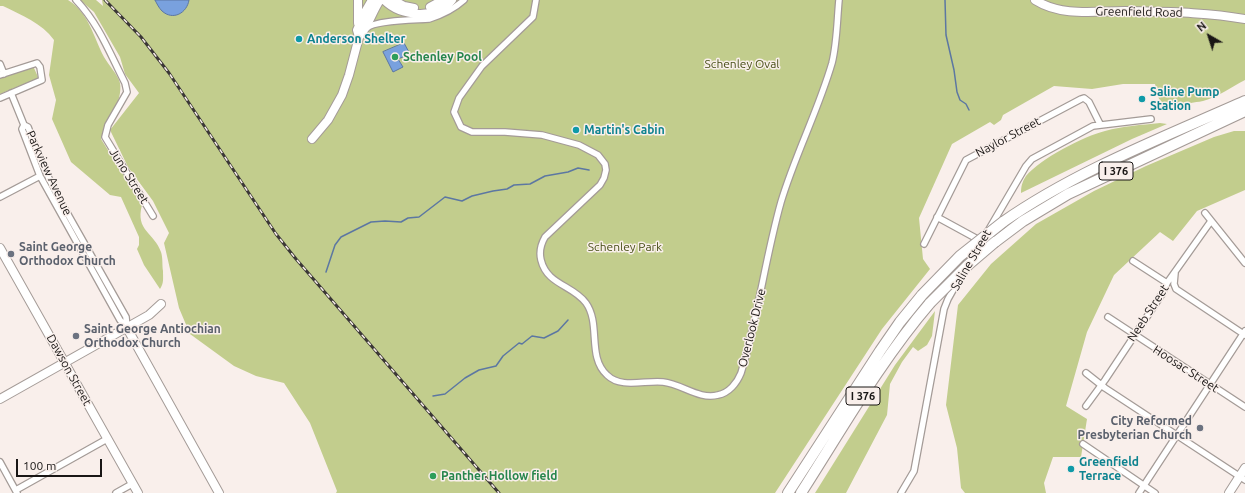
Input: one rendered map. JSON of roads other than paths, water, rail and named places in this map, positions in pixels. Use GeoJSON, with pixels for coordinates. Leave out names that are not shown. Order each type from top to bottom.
{"type":"FeatureCollection","features":[{"type":"Feature","properties":{"kind":"highway"},"geometry":{"type":"LineString","coordinates":[[1156,141],[1245,94]]}},
{"type":"Feature","properties":{"kind":"highway","name":"I 376"},"geometry":{"type":"LineString","coordinates":[[788,493],[880,350],[900,322],[922,295],[960,256],[1003,222],[1063,185],[1245,101]]}},
{"type":"Feature","properties":{"kind":"highway","name":"I 376"},"geometry":{"type":"LineString","coordinates":[[801,493],[889,356],[930,303],[968,265],[1023,221],[1068,194],[1245,111]]}},
{"type":"Feature","properties":{"kind":"main road"},"geometry":{"type":"LineString","coordinates":[[358,0],[360,33]]}},
{"type":"Feature","properties":{"kind":"main road"},"geometry":{"type":"LineString","coordinates":[[312,139],[328,120],[342,95],[360,33],[372,4],[380,0]]}},
{"type":"Feature","properties":{"kind":"main road"},"geometry":{"type":"LineString","coordinates":[[384,0],[395,8],[416,14],[431,12],[444,7],[451,1]]}},
{"type":"Feature","properties":{"kind":"main road"},"geometry":{"type":"LineString","coordinates":[[393,0],[404,6],[417,8],[434,6],[451,1]]}},
{"type":"Feature","properties":{"kind":"main road","name":"Greenfield Road"},"geometry":{"type":"LineString","coordinates":[[1035,0],[1048,7],[1065,11],[1156,12],[1213,15],[1245,19]]}},
{"type":"Feature","properties":{"kind":"main road","name":"Dawson Street"},"geometry":{"type":"LineString","coordinates":[[0,248],[138,493]]}},
{"type":"Feature","properties":{"kind":"main road"},"geometry":{"type":"LineString","coordinates":[[0,399],[127,328],[149,315],[161,304]]}},
{"type":"Feature","properties":{"kind":"main road","name":"Parkview Avenue"},"geometry":{"type":"LineString","coordinates":[[127,328],[218,493]]}},
{"type":"Feature","properties":{"kind":"main road"},"geometry":{"type":"LineString","coordinates":[[1229,493],[1242,478],[1245,468]]}},
{"type":"Feature","properties":{"kind":"street","name":"Juno Street"},"geometry":{"type":"LineString","coordinates":[[76,0],[93,20],[102,36],[125,83],[127,92],[108,125],[105,137],[153,216]]}},
{"type":"Feature","properties":{"kind":"street"},"geometry":{"type":"LineString","coordinates":[[360,33],[369,26],[380,23],[430,19],[437,17],[464,0]]}},
{"type":"Feature","properties":{"kind":"street","name":"Overlook Drive"},"geometry":{"type":"LineString","coordinates":[[536,0],[533,17],[482,66],[459,98],[454,112],[461,127],[472,132],[505,132],[542,135],[579,145],[598,155],[606,164],[604,178],[600,185],[548,234],[542,242],[540,254],[542,264],[549,276],[558,284],[582,298],[588,306],[591,315],[596,355],[604,372],[613,380],[618,382],[663,382],[674,384],[710,397],[723,394],[739,380],[749,348],[786,185],[832,62],[839,0]]}},
{"type":"Feature","properties":{"kind":"street"},"geometry":{"type":"LineString","coordinates":[[0,64],[2,74],[36,63],[40,67],[42,80],[0,98]]}},
{"type":"Feature","properties":{"kind":"street","name":"Parkview Avenue"},"geometry":{"type":"LineString","coordinates":[[11,93],[24,125],[28,127],[43,166],[57,195],[126,317],[127,328]]}},
{"type":"Feature","properties":{"kind":"street","name":"Naylor Street"},"geometry":{"type":"LineString","coordinates":[[924,244],[966,160],[1081,98],[1084,98],[1089,102],[1100,124]]}},
{"type":"Feature","properties":{"kind":"street","name":"Saline Street"},"geometry":{"type":"LineString","coordinates":[[901,493],[914,471],[946,304],[1029,162],[1087,128],[1100,124],[1152,119]]}},
{"type":"Feature","properties":{"kind":"street","name":"Parkview Avenue"},"geometry":{"type":"LineString","coordinates":[[24,125],[22,129],[40,176],[120,320],[127,328]]}},
{"type":"Feature","properties":{"kind":"street"},"geometry":{"type":"LineString","coordinates":[[0,197],[40,176]]}},
{"type":"Feature","properties":{"kind":"street"},"geometry":{"type":"LineString","coordinates":[[1205,213],[1245,264]]}},
{"type":"Feature","properties":{"kind":"street"},"geometry":{"type":"LineString","coordinates":[[937,217],[982,241]]}},
{"type":"Feature","properties":{"kind":"street","name":"Neeb Street"},"geometry":{"type":"LineString","coordinates":[[1086,406],[1162,294],[1167,283],[1211,221]]}},
{"type":"Feature","properties":{"kind":"street"},"geometry":{"type":"LineString","coordinates":[[1133,261],[1167,283]]}},
{"type":"Feature","properties":{"kind":"street"},"geometry":{"type":"LineString","coordinates":[[1139,493],[1244,334],[1176,289],[1174,284],[1176,272]]}},
{"type":"Feature","properties":{"kind":"street","name":"Hoosac Street"},"geometry":{"type":"LineString","coordinates":[[1108,317],[1245,407]]}},
{"type":"Feature","properties":{"kind":"street"},"geometry":{"type":"LineString","coordinates":[[1086,373],[1242,478]]}},
{"type":"Feature","properties":{"kind":"street"},"geometry":{"type":"LineString","coordinates":[[0,462],[16,492],[107,439]]}},
{"type":"Feature","properties":{"kind":"street"},"geometry":{"type":"LineString","coordinates":[[1083,444],[1155,493]]}},
{"type":"Feature","properties":{"kind":"street"},"geometry":{"type":"LineString","coordinates":[[116,493],[132,484]]}},
{"type":"Feature","properties":{"kind":"water"},"geometry":{"type":"Polygon","coordinates":[[[155,0],[189,0],[188,5],[182,12],[171,15],[162,11],[155,0]]]}},
{"type":"Feature","properties":{"kind":"water","name":"Schenley Pool"},"geometry":{"type":"Polygon","coordinates":[[[404,43],[410,54],[398,59],[403,67],[393,72],[383,52],[404,43]]]}},
{"type":"Feature","properties":{"kind":"waterway"},"geometry":{"type":"LineString","coordinates":[[945,0],[946,35],[954,70],[957,92],[960,100],[966,104],[969,110]]}},
{"type":"Feature","properties":{"kind":"waterway"},"geometry":{"type":"LineString","coordinates":[[326,272],[335,245],[341,237],[371,222],[401,222],[408,218],[419,217],[445,197],[462,201],[472,196],[507,189],[514,185],[530,184],[545,176],[568,172],[578,168],[589,170]]}},
{"type":"Feature","properties":{"kind":"waterway"},"geometry":{"type":"LineString","coordinates":[[433,396],[445,394],[465,378],[479,370],[496,366],[503,356],[519,343],[522,344],[532,336],[544,338],[558,331],[568,320]]}},
{"type":"Feature","properties":{"kind":"railway"},"geometry":{"type":"LineString","coordinates":[[105,0],[141,37],[169,73],[276,234],[499,493]]}},
{"type":"Feature","properties":{"kind":"place","name":"Anderson Shelter"},"geometry":{"type":"Point","coordinates":[299,39]}},
{"type":"Feature","properties":{"kind":"place","name":"Schenley Pool"},"geometry":{"type":"Point","coordinates":[395,57]}},
{"type":"Feature","properties":{"kind":"place","name":"Saline Pump Station"},"geometry":{"type":"Point","coordinates":[1142,99]}},
{"type":"Feature","properties":{"kind":"place","name":"Martin's Cabin"},"geometry":{"type":"Point","coordinates":[576,130]}},
{"type":"Feature","properties":{"kind":"place","name":"Saint George Orthodox Church"},"geometry":{"type":"Point","coordinates":[11,254]}},
{"type":"Feature","properties":{"kind":"place","name":"Saint George Antiochian Orthodox Church"},"geometry":{"type":"Point","coordinates":[76,336]}},
{"type":"Feature","properties":{"kind":"place","name":"City Reformed Presbyterian Church"},"geometry":{"type":"Point","coordinates":[1200,428]}},
{"type":"Feature","properties":{"kind":"place","name":"Greenfield Terrace"},"geometry":{"type":"Point","coordinates":[1071,469]}},
{"type":"Feature","properties":{"kind":"place","name":"Panther Hollow field"},"geometry":{"type":"Point","coordinates":[433,476]}},
{"type":"Feature","properties":{"kind":"park label","name":"Schenley Oval"},"geometry":{"type":"Point","coordinates":[742,64]}},
{"type":"Feature","properties":{"kind":"park label","name":"Schenley Park"},"geometry":{"type":"Point","coordinates":[625,247]}}]}
